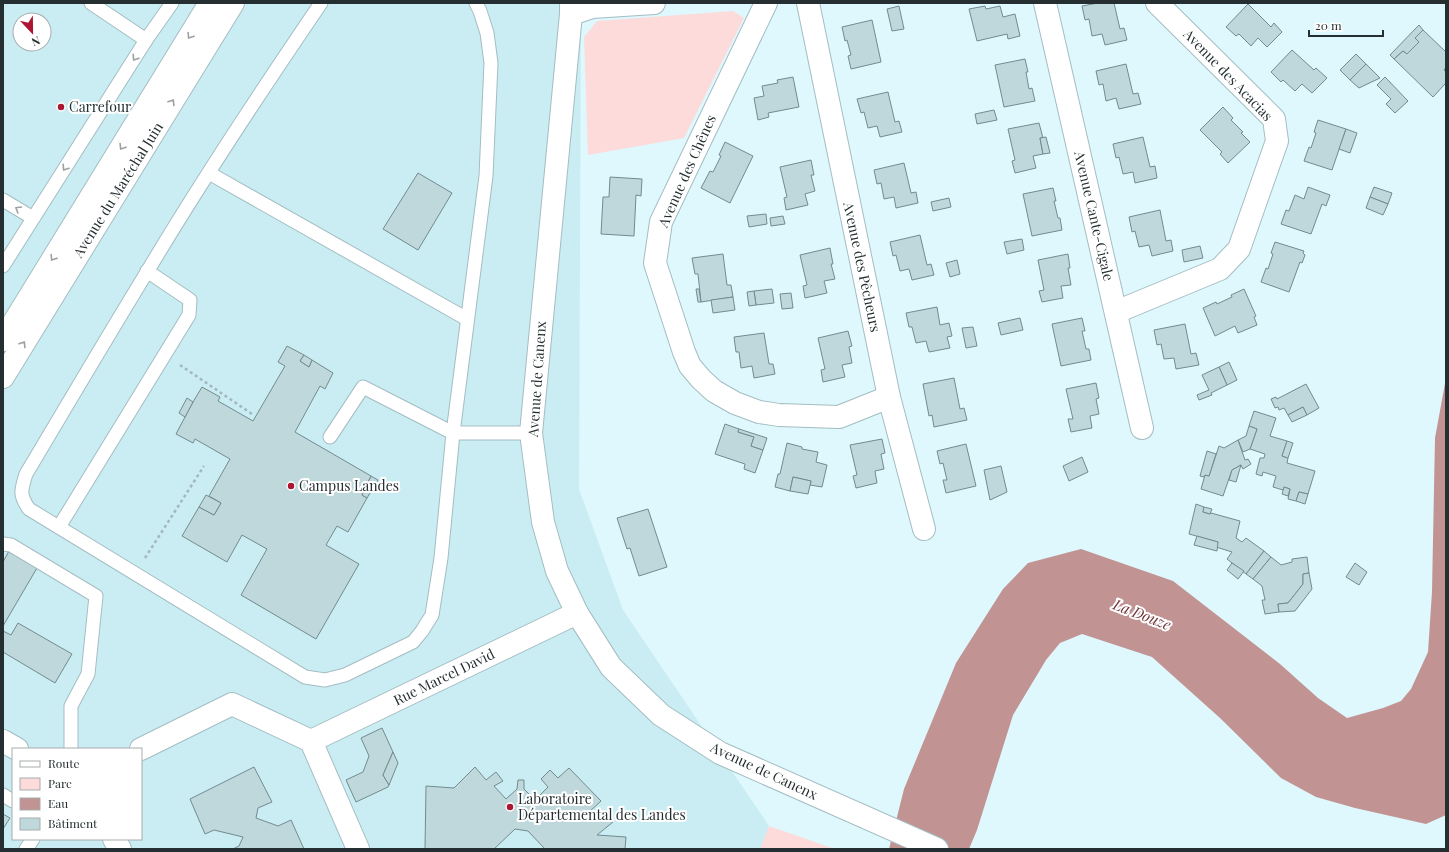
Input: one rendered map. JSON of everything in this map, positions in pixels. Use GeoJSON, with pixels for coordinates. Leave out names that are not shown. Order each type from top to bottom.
{"type":"FeatureCollection","features":[{"type":"Feature","properties":{"kind":"street","name":"Avenue du Maréchal Juin"},"geometry":{"type":"LineString","coordinates":[[3,340],[210,3]]}},
{"type":"Feature","properties":{"kind":"street","name":"Avenue du Maréchal Juin"},"geometry":{"type":"LineString","coordinates":[[3,377],[233,3]]}},
{"type":"Feature","properties":{"kind":"street"},"geometry":{"type":"LineString","coordinates":[[571,9],[654,3]]}},
{"type":"Feature","properties":{"kind":"street","name":"Avenue des Chênes"},"geometry":{"type":"LineString","coordinates":[[766,3],[661,222],[654,263],[690,366],[714,391],[735,403],[758,412],[779,415],[839,417],[889,397]]}},
{"type":"Feature","properties":{"kind":"street","name":"Avenue des Pêcheurs"},"geometry":{"type":"LineString","coordinates":[[808,3],[889,397],[924,530]]}},
{"type":"Feature","properties":{"kind":"street","name":"Avenue Cante-Cigale"},"geometry":{"type":"LineString","coordinates":[[1045,3],[1142,428]]}},
{"type":"Feature","properties":{"kind":"street","name":"Avenue des Acacias"},"geometry":{"type":"LineString","coordinates":[[1116,312],[1220,269],[1239,249],[1277,141],[1274,119],[1157,3]]}},
{"type":"Feature","properties":{"kind":"street","name":"Avenue de Canenx"},"geometry":{"type":"LineString","coordinates":[[571,9],[531,434],[543,522],[558,571],[577,613],[611,667],[661,715],[720,753],[937,849]]}},
{"type":"Feature","properties":{"kind":"street","name":"Rue Marcel David"},"geometry":{"type":"LineString","coordinates":[[311,741],[577,613]]}},
{"type":"Feature","properties":{"kind":"street"},"geometry":{"type":"LineString","coordinates":[[142,749],[232,704],[311,741],[358,849]]}},
{"type":"Feature","properties":{"kind":"street"},"geometry":{"type":"LineString","coordinates":[[3,742],[15,748]]}},
{"type":"Feature","properties":{"kind":"street"},"geometry":{"type":"LineString","coordinates":[[115,840],[120,849]]}},
{"type":"Feature","properties":{"kind":"lane"},"geometry":{"type":"LineString","coordinates":[[91,3],[146,40]]}},
{"type":"Feature","properties":{"kind":"lane"},"geometry":{"type":"LineString","coordinates":[[3,266],[146,40],[172,3]]}},
{"type":"Feature","properties":{"kind":"lane"},"geometry":{"type":"LineString","coordinates":[[321,3],[279,64],[147,271],[26,474],[22,488],[23,500],[29,509],[305,677],[325,680],[345,675],[413,642],[432,615],[441,558],[453,433],[486,176],[491,63],[487,33],[476,3]]}},
{"type":"Feature","properties":{"kind":"lane"},"geometry":{"type":"LineString","coordinates":[[209,173],[467,319]]}},
{"type":"Feature","properties":{"kind":"lane"},"geometry":{"type":"LineString","coordinates":[[3,200],[33,218]]}},
{"type":"Feature","properties":{"kind":"lane"},"geometry":{"type":"LineString","coordinates":[[59,527],[189,315],[190,300],[147,271]]}},
{"type":"Feature","properties":{"kind":"lane"},"geometry":{"type":"LineString","coordinates":[[330,437],[363,386],[453,433],[531,434]]}},
{"type":"Feature","properties":{"kind":"lane"},"geometry":{"type":"LineString","coordinates":[[3,544],[11,545],[96,596],[88,674],[72,706],[71,748]]}},
{"type":"Feature","properties":{"kind":"lane"},"geometry":{"type":"LineString","coordinates":[[3,795],[12,800]]}},
{"type":"Feature","properties":{"kind":"lane"},"geometry":{"type":"LineString","coordinates":[[26,849],[32,840]]}},
{"type":"Feature","properties":{"kind":"path"},"geometry":{"type":"LineString","coordinates":[[165,354],[252,414]]}},
{"type":"Feature","properties":{"kind":"path"},"geometry":{"type":"LineString","coordinates":[[135,574],[204,466]]}},
{"type":"Feature","properties":{"kind":"shaded area"},"geometry":{"type":"Polygon","coordinates":[[[3,3],[581,3],[579,489],[623,610],[769,826],[760,849],[3,849],[3,3]]]}},
{"type":"Feature","properties":{"kind":"green space"},"geometry":{"type":"Polygon","coordinates":[[[733,11],[744,18],[684,138],[588,155],[584,37],[597,21],[733,11]]]}},
{"type":"Feature","properties":{"kind":"green space"},"geometry":{"type":"Polygon","coordinates":[[[769,826],[835,849],[760,849],[769,826]]]}},
{"type":"Feature","properties":{"kind":"water","name":"La Douze"},"geometry":{"type":"Polygon","coordinates":[[[1446,378],[1446,815],[1426,824],[1355,808],[1316,797],[1281,778],[1220,718],[1152,657],[1082,634],[1060,643],[1046,660],[1013,715],[977,830],[969,849],[889,849],[904,789],[956,663],[1003,589],[1028,563],[1081,549],[1173,581],[1280,664],[1318,698],[1347,718],[1383,708],[1401,701],[1411,689],[1428,652],[1432,592],[1435,438],[1446,378]]]}},
{"type":"Feature","properties":{"kind":"building"},"geometry":{"type":"Polygon","coordinates":[[[1098,3],[1114,3],[1120,29],[1124,28],[1127,40],[1105,45],[1102,34],[1092,36],[1089,19],[1085,20],[1082,6],[1098,3]]]}},
{"type":"Feature","properties":{"kind":"building"},"geometry":{"type":"Polygon","coordinates":[[[1248,4],[1271,27],[1274,23],[1282,32],[1267,47],[1258,38],[1251,46],[1239,34],[1236,36],[1226,27],[1248,4]]]}},
{"type":"Feature","properties":{"kind":"building"},"geometry":{"type":"Polygon","coordinates":[[[899,6],[904,29],[892,31],[887,9],[899,6]]]}},
{"type":"Feature","properties":{"kind":"building"},"geometry":{"type":"Polygon","coordinates":[[[985,6],[986,9],[1000,6],[1003,17],[1015,14],[1020,36],[1008,39],[1007,34],[977,41],[969,9],[985,6]]]}},
{"type":"Feature","properties":{"kind":"building"},"geometry":{"type":"Polygon","coordinates":[[[872,20],[881,62],[851,69],[848,56],[851,55],[847,40],[845,41],[842,27],[872,20]]]}},
{"type":"Feature","properties":{"kind":"building"},"geometry":{"type":"Polygon","coordinates":[[[1419,25],[1423,30],[1415,38],[1419,42],[1407,54],[1403,51],[1394,59],[1390,55],[1419,25]]]}},
{"type":"Feature","properties":{"kind":"building"},"geometry":{"type":"Polygon","coordinates":[[[1423,30],[1446,52],[1446,67],[1444,70],[1446,72],[1446,85],[1445,84],[1433,97],[1394,59],[1403,51],[1407,54],[1419,42],[1415,38],[1423,30]]]}},
{"type":"Feature","properties":{"kind":"building"},"geometry":{"type":"Polygon","coordinates":[[[1292,50],[1314,70],[1316,68],[1327,78],[1312,93],[1302,84],[1295,91],[1283,80],[1281,82],[1271,72],[1292,50]]]}},
{"type":"Feature","properties":{"kind":"building"},"geometry":{"type":"Polygon","coordinates":[[[1356,54],[1366,64],[1350,80],[1340,70],[1356,54]]]}},
{"type":"Feature","properties":{"kind":"building"},"geometry":{"type":"Polygon","coordinates":[[[1025,59],[1028,72],[1026,72],[1029,89],[1032,88],[1035,101],[1004,107],[995,65],[1025,59]]]}},
{"type":"Feature","properties":{"kind":"building"},"geometry":{"type":"Polygon","coordinates":[[[1126,64],[1133,94],[1138,93],[1141,104],[1119,109],[1116,98],[1106,101],[1103,84],[1099,85],[1096,71],[1126,64]]]}},
{"type":"Feature","properties":{"kind":"building"},"geometry":{"type":"Polygon","coordinates":[[[1366,64],[1380,78],[1359,88],[1350,80],[1366,64]]]}},
{"type":"Feature","properties":{"kind":"building"},"geometry":{"type":"Polygon","coordinates":[[[793,77],[799,107],[768,113],[769,117],[758,120],[754,98],[764,96],[762,86],[778,83],[777,80],[793,77]]]}},
{"type":"Feature","properties":{"kind":"building"},"geometry":{"type":"Polygon","coordinates":[[[1385,77],[1408,101],[1395,113],[1386,104],[1391,99],[1377,85],[1385,77]]]}},
{"type":"Feature","properties":{"kind":"building"},"geometry":{"type":"Polygon","coordinates":[[[888,92],[895,122],[899,121],[902,132],[880,137],[877,126],[868,128],[864,112],[861,113],[857,99],[888,92]]]}},
{"type":"Feature","properties":{"kind":"building"},"geometry":{"type":"Polygon","coordinates":[[[1223,107],[1233,118],[1231,120],[1243,132],[1241,133],[1250,142],[1228,163],[1220,154],[1222,152],[1200,130],[1223,107]]]}},
{"type":"Feature","properties":{"kind":"building"},"geometry":{"type":"Polygon","coordinates":[[[994,110],[997,120],[977,124],[975,114],[994,110]]]}},
{"type":"Feature","properties":{"kind":"building"},"geometry":{"type":"Polygon","coordinates":[[[1318,120],[1346,129],[1332,170],[1304,161],[1309,147],[1311,148],[1316,133],[1314,132],[1318,120]]]}},
{"type":"Feature","properties":{"kind":"building"},"geometry":{"type":"Polygon","coordinates":[[[1039,123],[1043,138],[1040,138],[1043,154],[1033,156],[1036,168],[1015,173],[1012,161],[1015,160],[1008,129],[1039,123]]]}},
{"type":"Feature","properties":{"kind":"building"},"geometry":{"type":"Polygon","coordinates":[[[1346,129],[1357,133],[1350,153],[1339,149],[1346,129]]]}},
{"type":"Feature","properties":{"kind":"building"},"geometry":{"type":"Polygon","coordinates":[[[1046,137],[1050,153],[1043,154],[1040,138],[1046,137]]]}},
{"type":"Feature","properties":{"kind":"building"},"geometry":{"type":"Polygon","coordinates":[[[1143,137],[1150,167],[1155,166],[1157,178],[1135,183],[1133,172],[1123,174],[1119,157],[1116,158],[1113,144],[1143,137]]]}},
{"type":"Feature","properties":{"kind":"building"},"geometry":{"type":"Polygon","coordinates":[[[725,142],[753,156],[730,203],[701,188],[710,171],[713,172],[721,156],[719,155],[725,142]]]}},
{"type":"Feature","properties":{"kind":"building"},"geometry":{"type":"Polygon","coordinates":[[[811,160],[814,175],[811,175],[815,191],[805,194],[808,205],[786,210],[784,198],[787,197],[780,167],[811,160]]]}},
{"type":"Feature","properties":{"kind":"building"},"geometry":{"type":"Polygon","coordinates":[[[904,163],[911,193],[916,192],[918,203],[896,208],[894,197],[884,199],[881,183],[877,184],[874,170],[904,163]]]}},
{"type":"Feature","properties":{"kind":"building"},"geometry":{"type":"Polygon","coordinates":[[[418,173],[452,193],[418,250],[383,229],[418,173]]]}},
{"type":"Feature","properties":{"kind":"building"},"geometry":{"type":"Polygon","coordinates":[[[610,177],[642,179],[641,196],[636,195],[634,236],[601,234],[603,197],[609,197],[610,177]]]}},
{"type":"Feature","properties":{"kind":"building"},"geometry":{"type":"Polygon","coordinates":[[[1308,187],[1330,195],[1326,206],[1322,204],[1311,234],[1281,224],[1286,210],[1289,211],[1295,195],[1304,199],[1308,187]]]}},
{"type":"Feature","properties":{"kind":"building"},"geometry":{"type":"Polygon","coordinates":[[[1374,187],[1392,193],[1388,204],[1370,197],[1374,187]]]}},
{"type":"Feature","properties":{"kind":"building"},"geometry":{"type":"Polygon","coordinates":[[[1053,188],[1056,201],[1054,201],[1058,218],[1060,218],[1062,230],[1032,236],[1023,194],[1053,188]]]}},
{"type":"Feature","properties":{"kind":"building"},"geometry":{"type":"Polygon","coordinates":[[[1370,197],[1388,204],[1383,215],[1366,208],[1370,197]]]}},
{"type":"Feature","properties":{"kind":"building"},"geometry":{"type":"Polygon","coordinates":[[[949,198],[951,207],[933,211],[931,202],[949,198]]]}},
{"type":"Feature","properties":{"kind":"building"},"geometry":{"type":"Polygon","coordinates":[[[1160,210],[1166,241],[1171,240],[1173,251],[1152,256],[1149,245],[1139,247],[1135,231],[1132,232],[1129,217],[1160,210]]]}},
{"type":"Feature","properties":{"kind":"building"},"geometry":{"type":"Polygon","coordinates":[[[766,214],[767,224],[749,227],[747,216],[766,214]]]}},
{"type":"Feature","properties":{"kind":"building"},"geometry":{"type":"Polygon","coordinates":[[[783,216],[785,224],[771,226],[770,218],[783,216]]]}},
{"type":"Feature","properties":{"kind":"building"},"geometry":{"type":"Polygon","coordinates":[[[920,235],[927,265],[931,264],[934,275],[912,280],[909,269],[900,271],[896,255],[893,256],[890,242],[920,235]]]}},
{"type":"Feature","properties":{"kind":"building"},"geometry":{"type":"Polygon","coordinates":[[[1022,239],[1024,250],[1007,254],[1004,242],[1022,239]]]}},
{"type":"Feature","properties":{"kind":"building"},"geometry":{"type":"Polygon","coordinates":[[[1275,242],[1304,251],[1303,253],[1305,255],[1302,263],[1300,262],[1289,292],[1261,282],[1266,268],[1268,269],[1275,242]]]}},
{"type":"Feature","properties":{"kind":"building"},"geometry":{"type":"Polygon","coordinates":[[[1200,246],[1203,258],[1184,262],[1182,250],[1200,246]]]}},
{"type":"Feature","properties":{"kind":"building"},"geometry":{"type":"Polygon","coordinates":[[[830,248],[833,264],[831,264],[835,279],[824,281],[827,293],[805,298],[803,286],[807,285],[800,255],[830,248]]]}},
{"type":"Feature","properties":{"kind":"building"},"geometry":{"type":"Polygon","coordinates":[[[723,254],[727,285],[731,285],[733,297],[701,302],[698,274],[695,274],[692,258],[723,254]]]}},
{"type":"Feature","properties":{"kind":"building"},"geometry":{"type":"Polygon","coordinates":[[[1068,254],[1070,268],[1068,268],[1071,285],[1061,286],[1063,298],[1042,302],[1039,291],[1044,290],[1038,260],[1068,254]]]}},
{"type":"Feature","properties":{"kind":"building"},"geometry":{"type":"Polygon","coordinates":[[[957,260],[960,274],[950,277],[946,263],[957,260]]]}},
{"type":"Feature","properties":{"kind":"building"},"geometry":{"type":"Polygon","coordinates":[[[696,289],[699,289],[701,302],[698,302],[696,289]]]}},
{"type":"Feature","properties":{"kind":"building"},"geometry":{"type":"Polygon","coordinates":[[[772,289],[774,303],[756,305],[754,291],[772,289]]]}},
{"type":"Feature","properties":{"kind":"building"},"geometry":{"type":"Polygon","coordinates":[[[1244,289],[1256,316],[1254,317],[1257,325],[1238,333],[1235,326],[1215,336],[1203,308],[1216,302],[1217,304],[1244,289]]]}},
{"type":"Feature","properties":{"kind":"building"},"geometry":{"type":"Polygon","coordinates":[[[754,291],[756,305],[749,306],[747,292],[754,291]]]}},
{"type":"Feature","properties":{"kind":"building"},"geometry":{"type":"Polygon","coordinates":[[[791,293],[793,308],[782,309],[780,294],[791,293]]]}},
{"type":"Feature","properties":{"kind":"building"},"geometry":{"type":"Polygon","coordinates":[[[733,297],[735,310],[713,313],[711,300],[733,297]]]}},
{"type":"Feature","properties":{"kind":"building"},"geometry":{"type":"Polygon","coordinates":[[[937,307],[940,325],[949,323],[952,336],[947,337],[950,348],[929,352],[926,341],[916,343],[912,327],[909,327],[906,313],[937,307]]]}},
{"type":"Feature","properties":{"kind":"building"},"geometry":{"type":"Polygon","coordinates":[[[1020,318],[1023,330],[1001,335],[998,323],[1020,318]]]}},
{"type":"Feature","properties":{"kind":"building"},"geometry":{"type":"Polygon","coordinates":[[[1082,318],[1085,331],[1082,331],[1086,349],[1089,349],[1091,360],[1061,366],[1052,324],[1082,318]]]}},
{"type":"Feature","properties":{"kind":"building"},"geometry":{"type":"Polygon","coordinates":[[[1185,324],[1191,354],[1196,353],[1199,365],[1176,369],[1174,358],[1164,359],[1161,344],[1157,345],[1154,330],[1185,324]]]}},
{"type":"Feature","properties":{"kind":"building"},"geometry":{"type":"Polygon","coordinates":[[[973,327],[977,346],[966,348],[962,328],[973,327]]]}},
{"type":"Feature","properties":{"kind":"building"},"geometry":{"type":"Polygon","coordinates":[[[848,331],[852,346],[849,347],[852,363],[842,365],[845,377],[823,382],[821,370],[825,369],[818,338],[848,331]]]}},
{"type":"Feature","properties":{"kind":"building"},"geometry":{"type":"Polygon","coordinates":[[[764,333],[769,364],[773,364],[775,374],[754,378],[752,366],[741,368],[739,352],[736,352],[734,337],[764,333]]]}},
{"type":"Feature","properties":{"kind":"building","name":"Campus Landes"},"geometry":{"type":"Polygon","coordinates":[[[287,346],[304,355],[300,361],[309,367],[312,360],[333,373],[325,389],[320,386],[295,432],[371,476],[362,495],[367,498],[348,532],[337,526],[326,545],[359,564],[316,639],[241,595],[267,549],[242,535],[227,562],[182,536],[199,507],[214,515],[221,503],[209,496],[230,459],[195,439],[193,443],[176,434],[193,402],[202,387],[220,397],[218,401],[253,421],[285,366],[278,362],[287,346]]]}},
{"type":"Feature","properties":{"kind":"building"},"geometry":{"type":"Polygon","coordinates":[[[304,355],[312,360],[309,367],[300,361],[304,355]]]}},
{"type":"Feature","properties":{"kind":"building"},"geometry":{"type":"Polygon","coordinates":[[[1229,362],[1237,380],[1227,385],[1219,367],[1229,362]]]}},
{"type":"Feature","properties":{"kind":"building"},"geometry":{"type":"Polygon","coordinates":[[[1219,367],[1227,385],[1211,393],[1212,395],[1199,400],[1197,395],[1209,390],[1202,375],[1219,367]]]}},
{"type":"Feature","properties":{"kind":"building"},"geometry":{"type":"Polygon","coordinates":[[[954,378],[960,409],[964,408],[967,420],[934,427],[932,415],[929,416],[923,384],[954,378]]]}},
{"type":"Feature","properties":{"kind":"building"},"geometry":{"type":"Polygon","coordinates":[[[1096,383],[1099,398],[1096,399],[1099,414],[1090,416],[1092,428],[1071,432],[1068,419],[1073,419],[1066,389],[1096,383]]]}},
{"type":"Feature","properties":{"kind":"building"},"geometry":{"type":"Polygon","coordinates":[[[1306,384],[1319,408],[1307,415],[1303,407],[1288,415],[1284,408],[1279,410],[1278,407],[1275,408],[1271,399],[1276,397],[1277,399],[1306,384]]]}},
{"type":"Feature","properties":{"kind":"building"},"geometry":{"type":"Polygon","coordinates":[[[187,398],[193,402],[185,417],[179,413],[187,398]]]}},
{"type":"Feature","properties":{"kind":"building"},"geometry":{"type":"Polygon","coordinates":[[[1303,407],[1307,415],[1292,422],[1288,415],[1303,407]]]}},
{"type":"Feature","properties":{"kind":"building"},"geometry":{"type":"Polygon","coordinates":[[[1254,411],[1276,418],[1270,436],[1287,441],[1282,456],[1288,458],[1287,463],[1315,471],[1308,494],[1299,492],[1296,501],[1288,499],[1290,489],[1284,487],[1283,490],[1273,487],[1276,476],[1263,472],[1262,476],[1256,474],[1260,458],[1264,458],[1265,454],[1250,449],[1257,429],[1249,426],[1254,411]]]}},
{"type":"Feature","properties":{"kind":"building"},"geometry":{"type":"Polygon","coordinates":[[[725,424],[739,429],[738,432],[754,437],[751,446],[763,450],[755,473],[744,469],[745,464],[715,454],[725,424]]]}},
{"type":"Feature","properties":{"kind":"building"},"geometry":{"type":"Polygon","coordinates":[[[1249,426],[1257,429],[1250,449],[1243,452],[1238,440],[1246,436],[1249,426]]]}},
{"type":"Feature","properties":{"kind":"building"},"geometry":{"type":"Polygon","coordinates":[[[739,429],[767,438],[763,450],[751,446],[754,437],[738,432],[739,429]]]}},
{"type":"Feature","properties":{"kind":"building"},"geometry":{"type":"Polygon","coordinates":[[[882,439],[885,453],[881,454],[884,469],[875,471],[877,483],[856,488],[853,476],[857,475],[850,445],[882,439]]]}},
{"type":"Feature","properties":{"kind":"building"},"geometry":{"type":"Polygon","coordinates":[[[1238,440],[1245,460],[1248,459],[1251,464],[1243,469],[1241,465],[1232,470],[1223,496],[1201,489],[1205,475],[1209,476],[1219,446],[1224,448],[1238,440]]]}},
{"type":"Feature","properties":{"kind":"building"},"geometry":{"type":"Polygon","coordinates":[[[1287,441],[1293,443],[1288,458],[1282,456],[1287,441]]]}},
{"type":"Feature","properties":{"kind":"building"},"geometry":{"type":"Polygon","coordinates":[[[787,443],[802,447],[802,449],[818,452],[816,462],[827,465],[822,487],[810,485],[811,481],[793,477],[790,491],[775,487],[778,474],[780,474],[787,443]]]}},
{"type":"Feature","properties":{"kind":"building"},"geometry":{"type":"Polygon","coordinates":[[[966,444],[976,486],[946,493],[943,480],[947,480],[943,463],[940,464],[937,451],[966,444]]]}},
{"type":"Feature","properties":{"kind":"building"},"geometry":{"type":"Polygon","coordinates":[[[1207,451],[1216,454],[1209,476],[1205,475],[1204,477],[1200,476],[1207,451]]]}},
{"type":"Feature","properties":{"kind":"building"},"geometry":{"type":"Polygon","coordinates":[[[1082,457],[1088,472],[1069,481],[1063,466],[1082,457]]]}},
{"type":"Feature","properties":{"kind":"building"},"geometry":{"type":"Polygon","coordinates":[[[1241,465],[1236,482],[1229,480],[1232,470],[1241,465]]]}},
{"type":"Feature","properties":{"kind":"building"},"geometry":{"type":"Polygon","coordinates":[[[1001,466],[1007,492],[990,500],[984,470],[1001,466]]]}},
{"type":"Feature","properties":{"kind":"building"},"geometry":{"type":"Polygon","coordinates":[[[371,476],[378,480],[367,498],[362,495],[371,476]]]}},
{"type":"Feature","properties":{"kind":"building"},"geometry":{"type":"Polygon","coordinates":[[[793,477],[811,481],[808,494],[790,491],[793,477]]]}},
{"type":"Feature","properties":{"kind":"building"},"geometry":{"type":"Polygon","coordinates":[[[1284,487],[1290,489],[1288,496],[1282,494],[1284,487]]]}},
{"type":"Feature","properties":{"kind":"building"},"geometry":{"type":"Polygon","coordinates":[[[1299,492],[1308,494],[1305,504],[1296,501],[1299,492]]]}},
{"type":"Feature","properties":{"kind":"building"},"geometry":{"type":"Polygon","coordinates":[[[206,495],[221,503],[214,515],[199,507],[206,495]]]}},
{"type":"Feature","properties":{"kind":"building"},"geometry":{"type":"Polygon","coordinates":[[[1196,504],[1204,507],[1203,512],[1240,521],[1236,538],[1242,542],[1246,538],[1264,551],[1246,574],[1227,559],[1232,552],[1216,547],[1218,542],[1189,534],[1196,504]]]}},
{"type":"Feature","properties":{"kind":"building"},"geometry":{"type":"Polygon","coordinates":[[[1204,507],[1212,509],[1210,514],[1203,512],[1204,507]]]}},
{"type":"Feature","properties":{"kind":"building"},"geometry":{"type":"Polygon","coordinates":[[[648,509],[667,567],[639,576],[630,548],[627,549],[617,518],[648,509]]]}},
{"type":"Feature","properties":{"kind":"building"},"geometry":{"type":"Polygon","coordinates":[[[1197,536],[1218,542],[1217,551],[1194,545],[1197,536]]]}},
{"type":"Feature","properties":{"kind":"building"},"geometry":{"type":"Polygon","coordinates":[[[9,551],[37,568],[3,626],[3,562],[9,551]]]}},
{"type":"Feature","properties":{"kind":"building"},"geometry":{"type":"Polygon","coordinates":[[[1264,551],[1271,557],[1253,579],[1246,574],[1264,551]]]}},
{"type":"Feature","properties":{"kind":"building"},"geometry":{"type":"Polygon","coordinates":[[[1271,557],[1281,565],[1292,562],[1292,559],[1307,557],[1309,573],[1303,574],[1303,584],[1288,603],[1278,604],[1279,612],[1265,614],[1262,600],[1265,600],[1262,586],[1253,579],[1271,557]]]}},
{"type":"Feature","properties":{"kind":"building"},"geometry":{"type":"Polygon","coordinates":[[[1232,563],[1244,571],[1238,579],[1227,570],[1232,563]]]}},
{"type":"Feature","properties":{"kind":"building"},"geometry":{"type":"Polygon","coordinates":[[[1355,563],[1367,572],[1359,585],[1346,577],[1355,563]]]}},
{"type":"Feature","properties":{"kind":"building"},"geometry":{"type":"Polygon","coordinates":[[[1309,573],[1312,589],[1295,611],[1279,612],[1278,604],[1288,603],[1303,584],[1303,574],[1309,573]]]}},
{"type":"Feature","properties":{"kind":"building"},"geometry":{"type":"Polygon","coordinates":[[[18,623],[72,654],[55,683],[3,652],[3,631],[11,635],[18,623]]]}},
{"type":"Feature","properties":{"kind":"building"},"geometry":{"type":"Polygon","coordinates":[[[382,728],[393,752],[383,775],[389,785],[388,787],[356,802],[346,780],[363,772],[369,756],[361,738],[382,728]]]}},
{"type":"Feature","properties":{"kind":"building"},"geometry":{"type":"Polygon","coordinates":[[[393,752],[398,763],[389,785],[383,775],[393,752]]]}},
{"type":"Feature","properties":{"kind":"building"},"geometry":{"type":"Polygon","coordinates":[[[254,767],[272,802],[258,808],[256,818],[278,826],[291,820],[304,849],[233,849],[239,846],[243,837],[214,830],[205,834],[190,799],[254,767]]]}},
{"type":"Feature","properties":{"kind":"building","name":"Laboratoire Départemental des Landes"},"geometry":{"type":"Polygon","coordinates":[[[475,767],[486,780],[496,772],[503,781],[494,786],[506,799],[517,789],[518,780],[524,780],[524,789],[535,800],[548,787],[541,779],[550,770],[558,778],[569,768],[601,801],[588,813],[594,820],[604,812],[613,822],[597,835],[626,837],[625,849],[545,849],[528,831],[515,829],[494,849],[425,849],[426,786],[454,788],[475,767]]]}},
{"type":"Feature","properties":{"kind":"building"},"geometry":{"type":"Polygon","coordinates":[[[3,814],[10,818],[3,829],[3,814]]]}},
{"type":"Feature","properties":{"kind":"place","name":"Carrefour"},"geometry":{"type":"Point","coordinates":[61,107]}},
{"type":"Feature","properties":{"kind":"place","name":"Campus Landes"},"geometry":{"type":"Point","coordinates":[291,486]}},
{"type":"Feature","properties":{"kind":"place","name":"Laboratoire Départemental des Landes"},"geometry":{"type":"Point","coordinates":[510,807]}}]}
